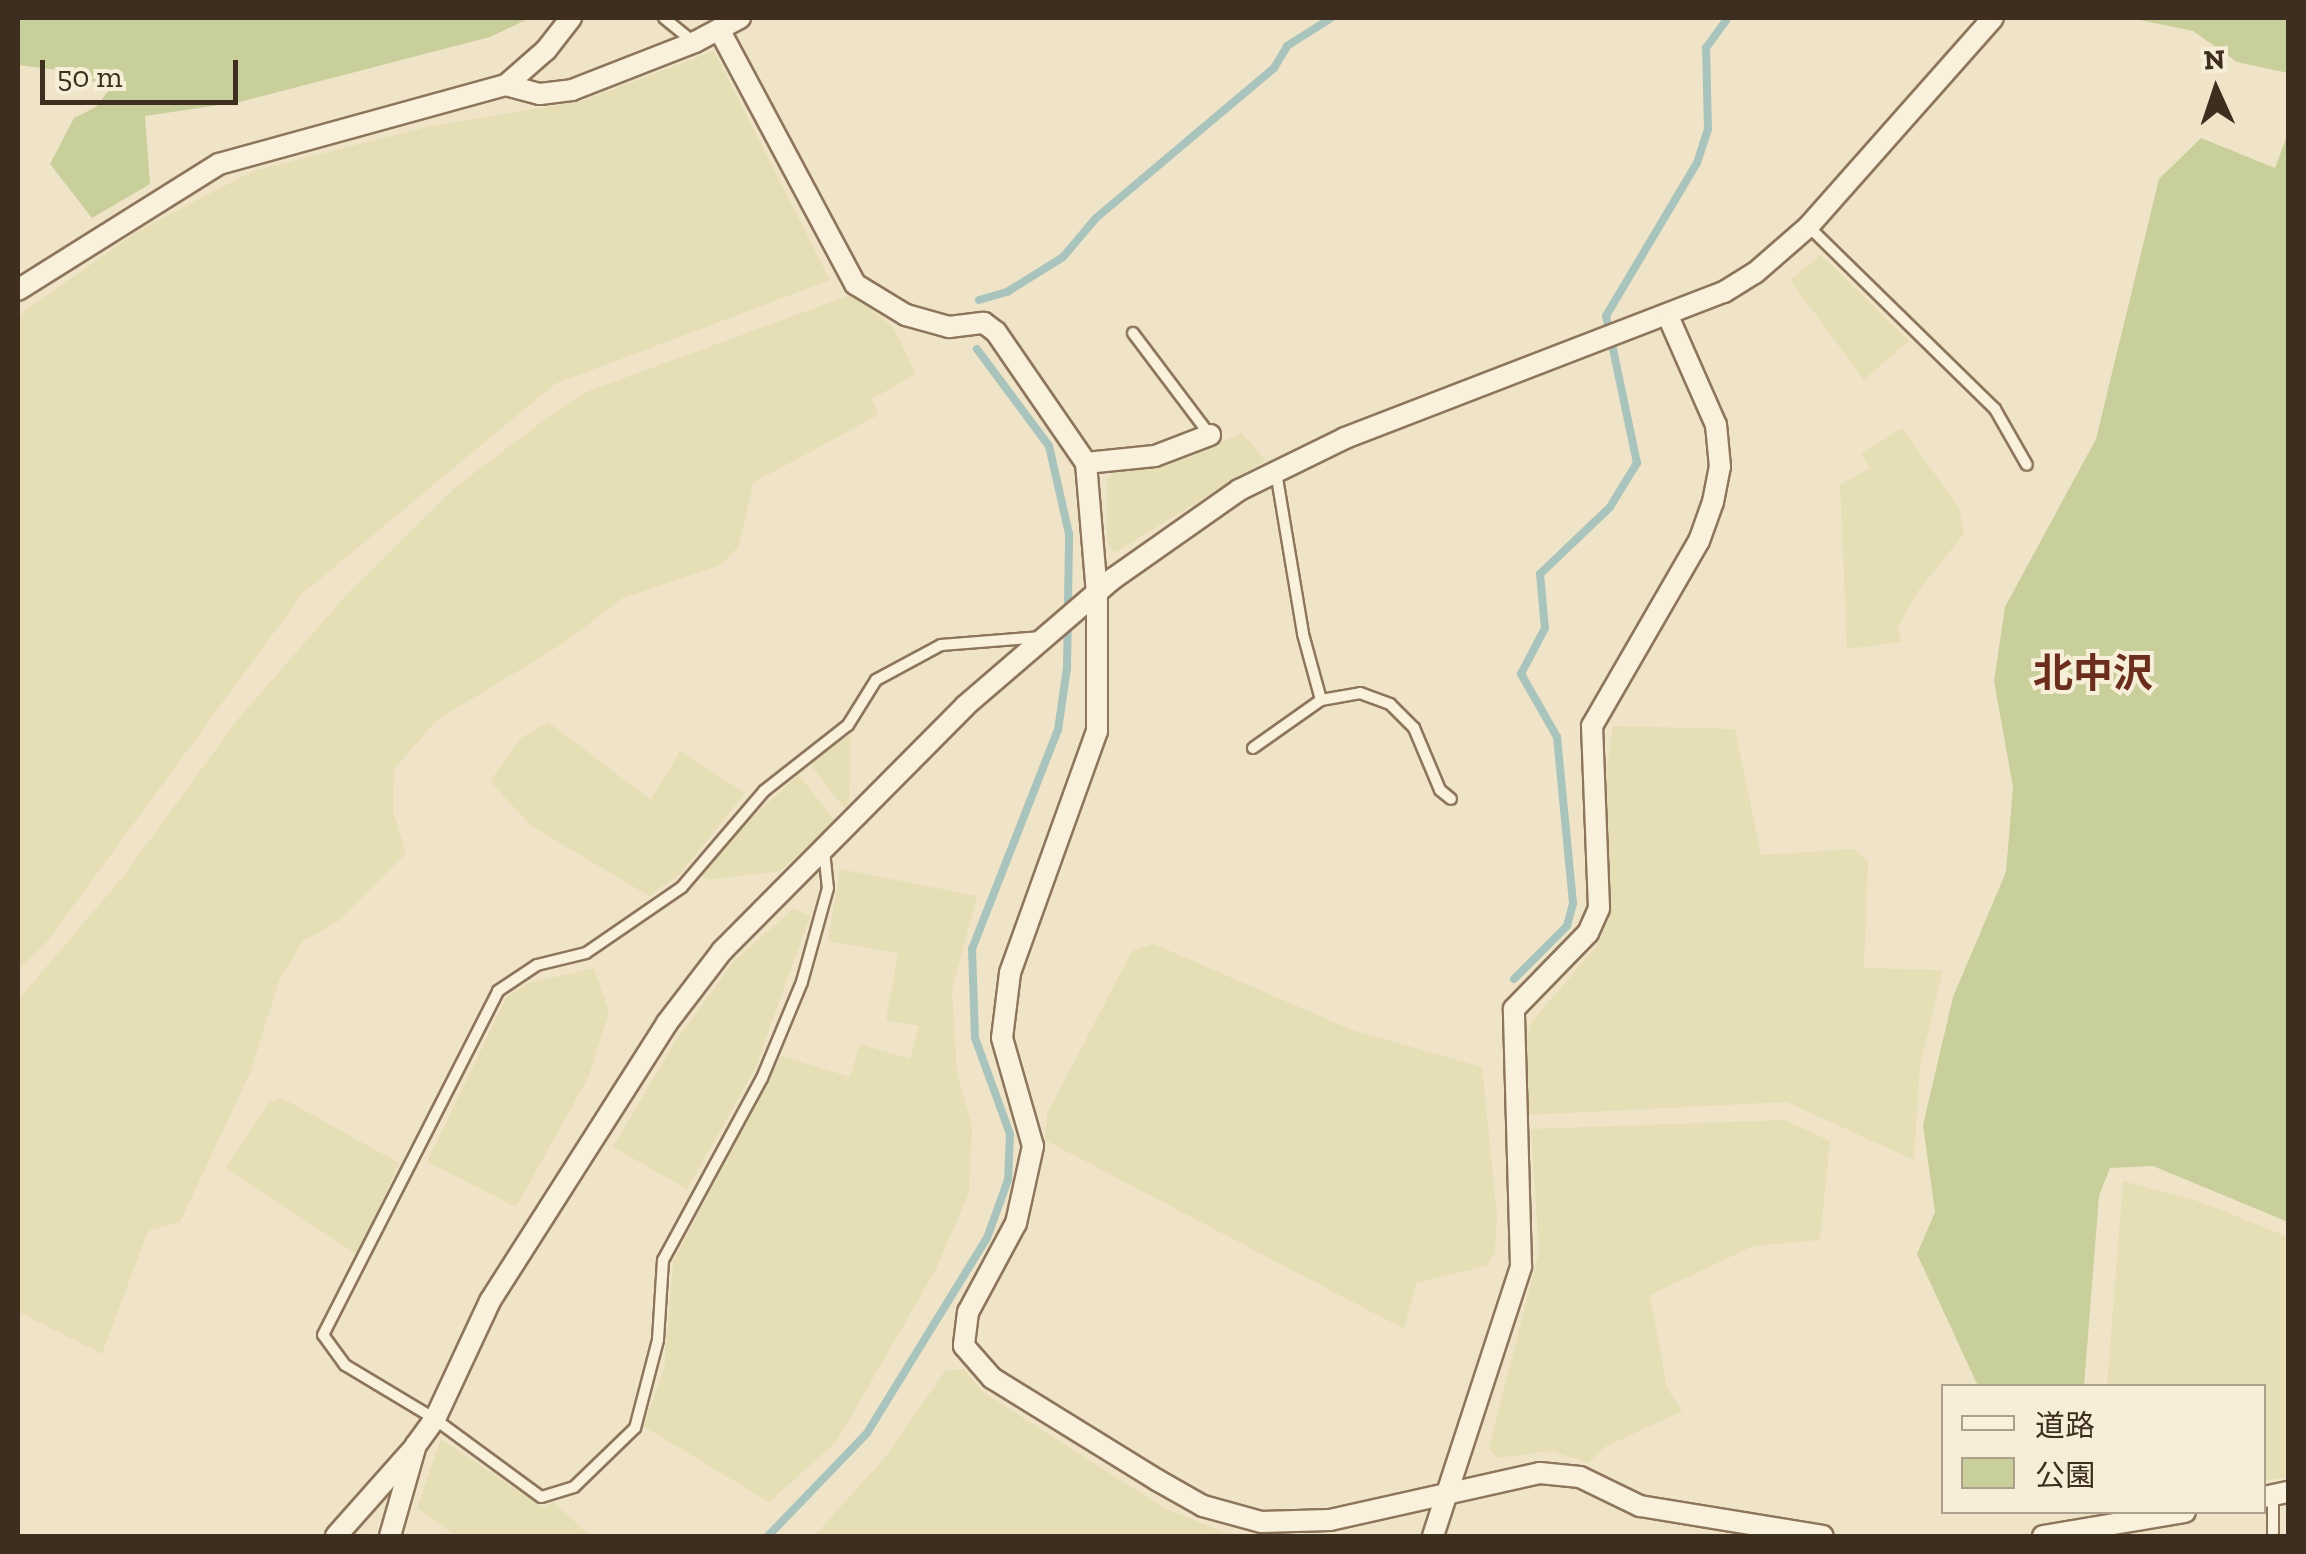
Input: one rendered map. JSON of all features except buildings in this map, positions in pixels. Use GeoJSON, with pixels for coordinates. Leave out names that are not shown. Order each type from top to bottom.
{"type":"FeatureCollection","features":[{"type":"Feature","properties":{"kind":"street"},"geometry":{"type":"LineString","coordinates":[[18,290],[218,164],[506,85],[546,50],[570,18]]}},
{"type":"Feature","properties":{"kind":"street"},"geometry":{"type":"LineString","coordinates":[[506,85],[540,94],[572,90],[695,42],[740,18]]}},
{"type":"Feature","properties":{"kind":"street"},"geometry":{"type":"LineString","coordinates":[[336,1536],[435,1418],[490,1301],[667,1023],[722,950],[965,706],[1097,594],[1276,470],[1468,388],[1667,314],[1739,282],[1808,227],[1992,18]]}},
{"type":"Feature","properties":{"kind":"street"},"geometry":{"type":"LineString","coordinates":[[720,30],[855,284],[906,315],[949,327],[984,323],[996,332],[1086,463],[1097,594],[1097,731],[1002,1007],[1006,1060],[1033,1146],[1016,1223],[968,1312],[964,1346],[992,1378],[1202,1506],[1260,1522],[1330,1520],[1540,1472],[1580,1478],[1640,1506],[1822,1536]]}},
{"type":"Feature","properties":{"kind":"street"},"geometry":{"type":"LineString","coordinates":[[1434,1536],[1521,1266],[1514,1009],[1588,933],[1599,908],[1592,726],[1699,541],[1717,484],[1716,425],[1667,314]]}},
{"type":"Feature","properties":{"kind":"street"},"geometry":{"type":"LineString","coordinates":[[1086,463],[1168,453],[1210,435]]}},
{"type":"Feature","properties":{"kind":"street"},"geometry":{"type":"LineString","coordinates":[[390,1536],[416,1445]]}},
{"type":"Feature","properties":{"kind":"street"},"geometry":{"type":"LineString","coordinates":[[2043,1536],[2171,1514]]}},
{"type":"Feature","properties":{"kind":"lane"},"geometry":{"type":"LineString","coordinates":[[664,18],[695,42]]}},
{"type":"Feature","properties":{"kind":"lane"},"geometry":{"type":"LineString","coordinates":[[1808,227],[1995,409],[2027,464]]}},
{"type":"Feature","properties":{"kind":"lane"},"geometry":{"type":"LineString","coordinates":[[1133,333],[1210,435]]}},
{"type":"Feature","properties":{"kind":"lane"},"geometry":{"type":"LineString","coordinates":[[1276,470],[1321,700]]}},
{"type":"Feature","properties":{"kind":"lane"},"geometry":{"type":"LineString","coordinates":[[824,847],[828,888],[802,982],[762,1078],[663,1260],[658,1340],[636,1428],[574,1487],[541,1497],[435,1418],[346,1365],[323,1335],[498,991],[537,965],[586,954],[682,887],[764,791],[848,725],[876,680],[942,645],[1048,636]]}},
{"type":"Feature","properties":{"kind":"lane"},"geometry":{"type":"LineString","coordinates":[[1253,748],[1321,700],[1360,694],[1390,704],[1414,728],[1440,790],[1452,799]]}},
{"type":"Feature","properties":{"kind":"lane"},"geometry":{"type":"LineString","coordinates":[[2272,1536],[2275,1495]]}},
{"type":"Feature","properties":{"kind":"shaded area"},"geometry":{"type":"Polygon","coordinates":[[[714,51],[830,280],[555,384],[303,593],[49,939],[18,971],[18,316],[138,231],[253,171],[431,126],[582,101],[714,51]]]}},
{"type":"Feature","properties":{"kind":"shaded area"},"geometry":{"type":"Polygon","coordinates":[[[1821,255],[1909,341],[1864,380],[1790,280],[1821,255]]]}},
{"type":"Feature","properties":{"kind":"shaded area"},"geometry":{"type":"Polygon","coordinates":[[[853,294],[893,327],[916,374],[872,399],[878,415],[753,483],[739,546],[721,565],[621,599],[564,643],[437,720],[394,769],[393,811],[406,853],[340,920],[303,941],[279,981],[250,1073],[180,1222],[148,1231],[102,1354],[18,1312],[18,1000],[122,878],[238,719],[346,595],[458,485],[539,424],[586,392],[853,294]]]}},
{"type":"Feature","properties":{"kind":"shaded area"},"geometry":{"type":"Polygon","coordinates":[[[1902,428],[1959,508],[1964,534],[1918,591],[1898,627],[1901,642],[1847,649],[1840,485],[1870,468],[1861,454],[1902,428]]]}},
{"type":"Feature","properties":{"kind":"shaded area"},"geometry":{"type":"Polygon","coordinates":[[[1241,433],[1266,460],[1114,553],[1107,542],[1107,479],[1117,470],[1188,458],[1241,433]]]}},
{"type":"Feature","properties":{"kind":"shaded area"},"geometry":{"type":"Polygon","coordinates":[[[548,722],[651,800],[680,751],[745,793],[680,874],[649,896],[530,825],[490,781],[521,738],[548,722]]]}},
{"type":"Feature","properties":{"kind":"shaded area"},"geometry":{"type":"Polygon","coordinates":[[[1613,726],[1735,729],[1761,855],[1854,849],[1868,861],[1864,968],[1943,970],[1920,1066],[1914,1160],[1787,1102],[1528,1115],[1523,1055],[1532,1021],[1597,946],[1609,918],[1605,780],[1613,726]]]}},
{"type":"Feature","properties":{"kind":"shaded area"},"geometry":{"type":"Polygon","coordinates":[[[851,734],[849,804],[844,808],[810,764],[851,734]]]}},
{"type":"Feature","properties":{"kind":"shaded area"},"geometry":{"type":"Polygon","coordinates":[[[799,775],[835,821],[780,871],[707,880],[702,876],[731,836],[799,775]]]}},
{"type":"Feature","properties":{"kind":"shaded area"},"geometry":{"type":"Polygon","coordinates":[[[840,869],[977,896],[952,990],[957,1073],[972,1126],[969,1193],[935,1271],[836,1442],[769,1502],[643,1426],[664,1370],[673,1262],[781,1056],[850,1077],[860,1044],[910,1059],[919,1026],[886,1020],[898,953],[828,941],[840,869]]]}},
{"type":"Feature","properties":{"kind":"shaded area"},"geometry":{"type":"Polygon","coordinates":[[[794,908],[810,916],[755,1069],[687,1189],[613,1147],[675,1042],[735,960],[794,908]]]}},
{"type":"Feature","properties":{"kind":"shaded area"},"geometry":{"type":"Polygon","coordinates":[[[1154,944],[1352,1030],[1482,1067],[1497,1217],[1495,1253],[1487,1266],[1416,1283],[1404,1329],[1045,1140],[1047,1114],[1132,951],[1154,944]]]}},
{"type":"Feature","properties":{"kind":"shaded area"},"geometry":{"type":"Polygon","coordinates":[[[594,968],[609,1012],[589,1076],[516,1207],[427,1162],[507,996],[529,983],[594,968]]]}},
{"type":"Feature","properties":{"kind":"shaded area"},"geometry":{"type":"Polygon","coordinates":[[[282,1098],[399,1163],[358,1255],[226,1168],[269,1102],[282,1098]]]}},
{"type":"Feature","properties":{"kind":"shaded area"},"geometry":{"type":"Polygon","coordinates":[[[1785,1120],[1830,1141],[1820,1240],[1753,1246],[1650,1295],[1667,1388],[1682,1411],[1605,1447],[1588,1463],[1551,1451],[1498,1458],[1489,1449],[1539,1251],[1531,1129],[1785,1120]]]}},
{"type":"Feature","properties":{"kind":"shaded area"},"geometry":{"type":"Polygon","coordinates":[[[2123,1181],[2201,1202],[2288,1237],[2288,1477],[2266,1481],[2266,1384],[2107,1384],[2123,1181]]]}},
{"type":"Feature","properties":{"kind":"shaded area"},"geometry":{"type":"Polygon","coordinates":[[[964,1369],[983,1392],[1164,1508],[1234,1536],[814,1536],[888,1454],[945,1371],[964,1369]]]}},
{"type":"Feature","properties":{"kind":"shaded area"},"geometry":{"type":"Polygon","coordinates":[[[441,1439],[545,1509],[553,1502],[591,1536],[457,1536],[417,1508],[441,1439]]]}},
{"type":"Feature","properties":{"kind":"green space"},"geometry":{"type":"Polygon","coordinates":[[[18,18],[530,18],[490,37],[240,102],[145,116],[150,184],[92,218],[50,164],[74,118],[96,107],[109,90],[65,71],[18,65],[18,18]]]}},
{"type":"Feature","properties":{"kind":"green space"},"geometry":{"type":"Polygon","coordinates":[[[2130,18],[2288,18],[2288,73],[2237,62],[2193,31],[2130,18]]]}},
{"type":"Feature","properties":{"kind":"green space"},"geometry":{"type":"Polygon","coordinates":[[[2288,133],[2288,1222],[2153,1166],[2110,1168],[2099,1196],[2084,1384],[1977,1384],[1917,1254],[1935,1212],[1923,1125],[1953,997],[2006,872],[2013,787],[1994,681],[2005,607],[2096,439],[2159,179],[2201,138],[2275,168],[2288,133]]]}},
{"type":"Feature","properties":{"kind":"waterway"},"geometry":{"type":"LineString","coordinates":[[979,300],[1007,292],[1063,257],[1096,218],[1274,68],[1287,46],[1331,18]]}},
{"type":"Feature","properties":{"kind":"waterway"},"geometry":{"type":"LineString","coordinates":[[1514,979],[1567,926],[1573,903],[1557,737],[1521,674],[1545,628],[1540,574],[1610,507],[1637,463],[1606,316],[1697,163],[1708,129],[1706,48],[1728,18]]}},
{"type":"Feature","properties":{"kind":"waterway"},"geometry":{"type":"LineString","coordinates":[[768,1536],[867,1433],[987,1238],[1008,1180],[1010,1134],[975,1038],[972,949],[1058,730],[1067,668],[1069,534],[1049,446],[977,349]]}},
{"type":"Feature","properties":{"kind":"district","name":"北中沢"},"geometry":{"type":"Point","coordinates":[2093,673]}}]}
